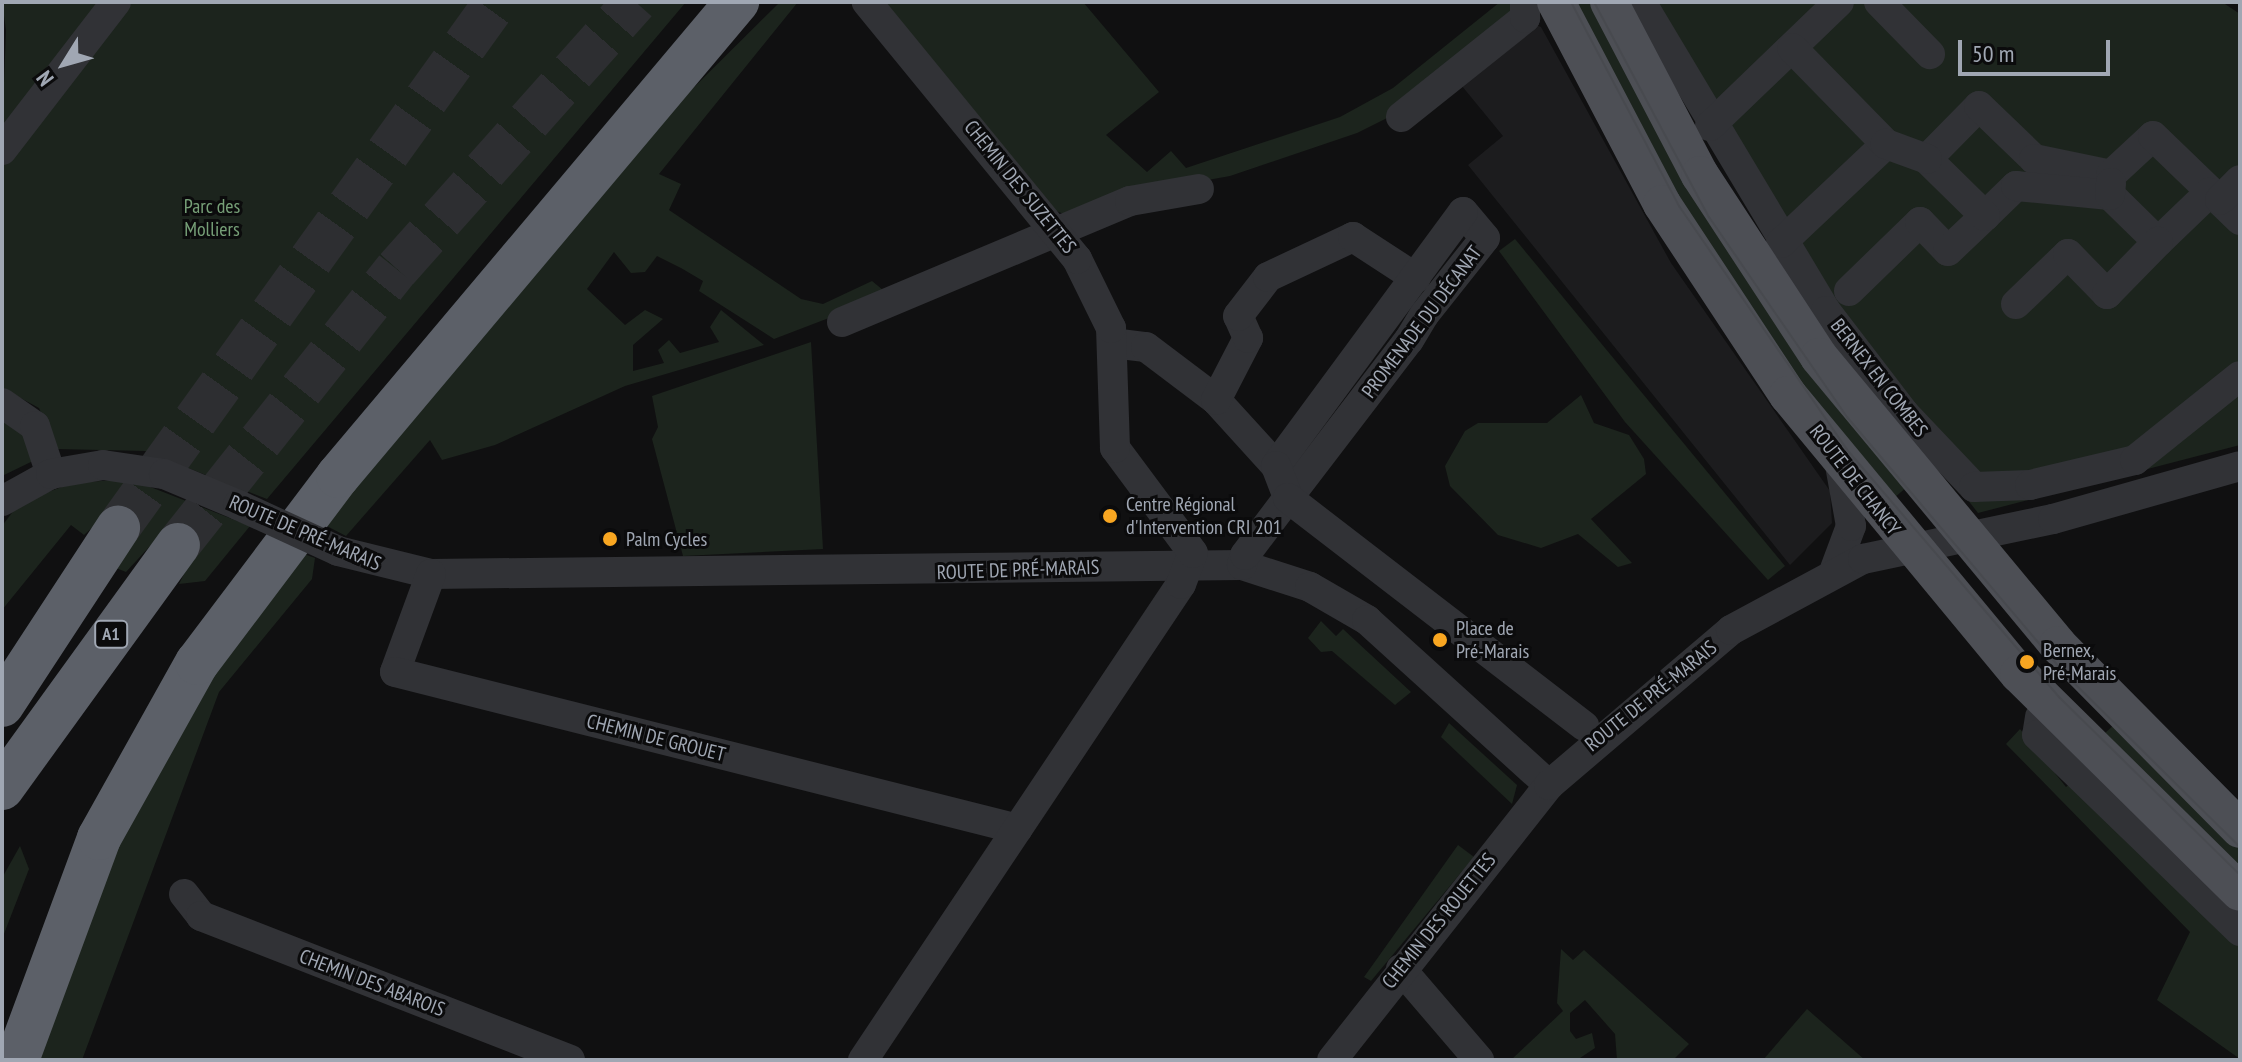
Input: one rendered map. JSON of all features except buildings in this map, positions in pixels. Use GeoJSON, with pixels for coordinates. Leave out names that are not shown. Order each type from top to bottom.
{"type":"FeatureCollection","features":[{"type":"Feature","properties":{"kind":"highway"},"geometry":{"type":"LineString","coordinates":[[2,1029],[73,839],[116,752],[210,608],[288,504],[712,2]]}},
{"type":"Feature","properties":{"kind":"highway"},"geometry":{"type":"LineString","coordinates":[[17,1060],[93,850],[197,663],[338,476],[737,2]]}},
{"type":"Feature","properties":{"kind":"highway","name":"A1"},"geometry":{"type":"LineString","coordinates":[[2,705],[118,528]]}},
{"type":"Feature","properties":{"kind":"highway","name":"A1"},"geometry":{"type":"LineString","coordinates":[[2,788],[178,545]]}},
{"type":"Feature","properties":{"kind":"main road"},"geometry":{"type":"LineString","coordinates":[[1609,2],[1669,123],[1758,269],[1819,357],[1963,535],[2119,710],[2240,829]]}},
{"type":"Feature","properties":{"kind":"main road","name":"ROUTE DE CHANCY"},"geometry":{"type":"LineString","coordinates":[[1537,5],[1687,246],[1839,461],[1908,547],[2079,738],[2240,892]]}},
{"type":"Feature","properties":{"kind":"street"},"geometry":{"type":"LineString","coordinates":[[2,150],[116,2]]}},
{"type":"Feature","properties":{"kind":"street","name":"CHEMIN DES SUZETTES"},"geometry":{"type":"LineString","coordinates":[[867,2],[1060,232],[1107,310],[1112,343],[1115,448],[1126,472],[1190,544],[1192,564]]}},
{"type":"Feature","properties":{"kind":"street","name":"BERNEX EN COMBES"},"geometry":{"type":"LineString","coordinates":[[1641,2],[1710,126],[1781,243],[1872,374],[1974,487],[2030,485],[2135,460],[2240,376]]}},
{"type":"Feature","properties":{"kind":"street"},"geometry":{"type":"LineString","coordinates":[[1710,126],[1839,2]]}},
{"type":"Feature","properties":{"kind":"street"},"geometry":{"type":"LineString","coordinates":[[1879,2],[1930,54]]}},
{"type":"Feature","properties":{"kind":"street"},"geometry":{"type":"LineString","coordinates":[[1401,117],[1537,5]]}},
{"type":"Feature","properties":{"kind":"street"},"geometry":{"type":"LineString","coordinates":[[1792,48],[1886,144],[1927,159],[1985,216]]}},
{"type":"Feature","properties":{"kind":"street"},"geometry":{"type":"LineString","coordinates":[[1927,159],[1979,106],[2034,159],[2111,185],[2158,242]]}},
{"type":"Feature","properties":{"kind":"street"},"geometry":{"type":"LineString","coordinates":[[2016,304],[2068,254],[2107,294],[2158,242],[2227,198],[2153,136],[2111,185]]}},
{"type":"Feature","properties":{"kind":"street"},"geometry":{"type":"LineString","coordinates":[[1781,243],[1886,144]]}},
{"type":"Feature","properties":{"kind":"street"},"geometry":{"type":"LineString","coordinates":[[1849,291],[1920,222],[1948,251],[1985,216],[2030,183],[2111,185]]}},
{"type":"Feature","properties":{"kind":"street"},"geometry":{"type":"LineString","coordinates":[[842,322],[1130,201],[1199,189]]}},
{"type":"Feature","properties":{"kind":"street","name":"PROMENADE DU DÉCANAT"},"geometry":{"type":"LineString","coordinates":[[1242,565],[1288,498],[1485,238],[1463,212],[1276,466]]}},
{"type":"Feature","properties":{"kind":"street","name":"PROMENADE DU DÉCANAT"},"geometry":{"type":"LineString","coordinates":[[1216,400],[1248,338],[1238,316],[1268,277],[1353,237],[1416,278]]}},
{"type":"Feature","properties":{"kind":"street"},"geometry":{"type":"LineString","coordinates":[[1112,343],[1146,347],[1216,400],[1276,466],[1288,498],[1584,726]]}},
{"type":"Feature","properties":{"kind":"street"},"geometry":{"type":"LineString","coordinates":[[2,403],[30,418],[51,474]]}},
{"type":"Feature","properties":{"kind":"street"},"geometry":{"type":"LineString","coordinates":[[1835,569],[1851,526],[1851,495],[1839,461]]}},
{"type":"Feature","properties":{"kind":"street","name":"ROUTE DE PRÉ-MARAIS"},"geometry":{"type":"LineString","coordinates":[[2,501],[51,474],[122,465],[238,505],[338,551],[431,574],[1242,565],[1310,587],[1367,620],[1549,785],[1731,630],[1835,569],[1908,547],[1963,535]]}},
{"type":"Feature","properties":{"kind":"street"},"geometry":{"type":"LineString","coordinates":[[1963,535],[2053,519],[2240,466]]}},
{"type":"Feature","properties":{"kind":"street"},"geometry":{"type":"LineString","coordinates":[[863,1060],[1192,564]]}},
{"type":"Feature","properties":{"kind":"street","name":"CHEMIN DE GROUET"},"geometry":{"type":"LineString","coordinates":[[431,574],[395,672],[1018,829]]}},
{"type":"Feature","properties":{"kind":"street"},"geometry":{"type":"LineString","coordinates":[[2040,717],[2037,735],[2240,931]]}},
{"type":"Feature","properties":{"kind":"street","name":"CHEMIN DES ROUETTES"},"geometry":{"type":"LineString","coordinates":[[1332,1060],[1549,785]]}},
{"type":"Feature","properties":{"kind":"street","name":"CHEMIN DES ABAROIS"},"geometry":{"type":"LineString","coordinates":[[184,894],[201,916],[570,1060]]}},
{"type":"Feature","properties":{"kind":"street"},"geometry":{"type":"LineString","coordinates":[[1401,969],[1479,1060]]}},
{"type":"Feature","properties":{"kind":"shaded area"},"geometry":{"type":"Polygon","coordinates":[[[1531,23],[1541,27],[1671,263],[1830,491],[1832,523],[1790,565],[1468,165],[1503,136],[1457,80],[1531,23]]]}},
{"type":"Feature","properties":{"kind":"green space"},"geometry":{"type":"Polygon","coordinates":[[[2,2],[100,2],[2,135],[6,30],[2,2]]]}},
{"type":"Feature","properties":{"kind":"green space","name":"Parc des Molliers"},"geometry":{"type":"Polygon","coordinates":[[[126,2],[686,2],[267,499],[145,451],[57,449],[39,408],[2,388],[2,160],[126,2]]]}},
{"type":"Feature","properties":{"kind":"green space"},"geometry":{"type":"Polygon","coordinates":[[[780,2],[798,2],[659,174],[681,184],[669,210],[801,299],[823,304],[872,281],[889,295],[774,339],[699,291],[703,281],[681,268],[657,256],[645,272],[631,273],[614,252],[587,289],[625,325],[645,310],[663,319],[633,345],[633,371],[664,363],[658,350],[669,340],[680,353],[719,342],[710,327],[721,310],[764,345],[625,386],[495,445],[442,460],[430,440],[346,536],[323,524],[654,127],[780,2]]]}},
{"type":"Feature","properties":{"kind":"green space"},"geometry":{"type":"Polygon","coordinates":[[[880,2],[1083,2],[1159,92],[1106,135],[1147,172],[1171,151],[1186,168],[1340,117],[1393,88],[1500,2],[1514,2],[1520,17],[1391,116],[1357,133],[1230,176],[1152,190],[1069,216],[1051,209],[880,2]]]}},
{"type":"Feature","properties":{"kind":"green space"},"geometry":{"type":"Polygon","coordinates":[[[1566,2],[1598,2],[1908,486],[1886,505],[1743,314],[1566,2]]]}},
{"type":"Feature","properties":{"kind":"green space"},"geometry":{"type":"Polygon","coordinates":[[[1635,2],[2222,2],[2240,14],[2240,445],[1978,513],[1786,268],[1696,122],[1635,2]]]}},
{"type":"Feature","properties":{"kind":"green space"},"geometry":{"type":"Polygon","coordinates":[[[1515,239],[1785,566],[1768,580],[1625,422],[1499,251],[1515,239]]]}},
{"type":"Feature","properties":{"kind":"green space"},"geometry":{"type":"Polygon","coordinates":[[[811,342],[823,549],[683,556],[652,439],[658,427],[652,396],[811,342]]]}},
{"type":"Feature","properties":{"kind":"green space"},"geometry":{"type":"Polygon","coordinates":[[[1581,395],[1594,423],[1629,435],[1644,459],[1646,474],[1591,519],[1632,563],[1618,567],[1578,534],[1541,548],[1498,535],[1450,486],[1445,466],[1465,431],[1478,423],[1547,423],[1581,395]]]}},
{"type":"Feature","properties":{"kind":"green space"},"geometry":{"type":"Polygon","coordinates":[[[2,413],[24,426],[35,460],[2,476],[2,413]]]}},
{"type":"Feature","properties":{"kind":"green space"},"geometry":{"type":"Polygon","coordinates":[[[130,479],[250,526],[205,581],[179,584],[185,572],[161,534],[126,572],[116,568],[106,515],[84,535],[71,525],[2,610],[2,526],[20,502],[73,483],[130,479]]]}},
{"type":"Feature","properties":{"kind":"green space"},"geometry":{"type":"Polygon","coordinates":[[[304,554],[315,558],[312,579],[219,692],[82,1060],[37,1060],[125,830],[215,670],[304,554]]]}},
{"type":"Feature","properties":{"kind":"green space"},"geometry":{"type":"Polygon","coordinates":[[[1321,621],[1336,636],[1343,629],[1411,692],[1395,705],[1332,651],[1321,652],[1308,638],[1321,621]]]}},
{"type":"Feature","properties":{"kind":"green space"},"geometry":{"type":"Polygon","coordinates":[[[2014,641],[2104,734],[2117,722],[2240,842],[2240,881],[2134,781],[2014,641]]]}},
{"type":"Feature","properties":{"kind":"green space"},"geometry":{"type":"Polygon","coordinates":[[[1449,723],[1517,785],[1512,804],[1441,737],[1449,723]]]}},
{"type":"Feature","properties":{"kind":"green space"},"geometry":{"type":"Polygon","coordinates":[[[2020,729],[2066,787],[2071,783],[2240,941],[2240,1059],[2157,1000],[2190,932],[2006,744],[2020,729]]]}},
{"type":"Feature","properties":{"kind":"green space"},"geometry":{"type":"Polygon","coordinates":[[[1458,845],[1474,857],[1371,981],[1364,977],[1458,845]]]}},
{"type":"Feature","properties":{"kind":"green space"},"geometry":{"type":"Polygon","coordinates":[[[20,846],[29,869],[2,939],[2,878],[20,846]]]}},
{"type":"Feature","properties":{"kind":"green space"},"geometry":{"type":"Polygon","coordinates":[[[1561,949],[1573,960],[1584,950],[1689,1044],[1673,1060],[1617,1060],[1615,1034],[1585,1000],[1570,1013],[1570,1031],[1576,1039],[1592,1033],[1595,1048],[1577,1060],[1511,1060],[1563,1011],[1557,1003],[1561,949]]]}},
{"type":"Feature","properties":{"kind":"green space"},"geometry":{"type":"Polygon","coordinates":[[[1807,1009],[1865,1060],[1763,1060],[1807,1009]]]}},
{"type":"Feature","properties":{"kind":"tunnel"},"geometry":{"type":"LineString","coordinates":[[118,528],[496,2]]}},
{"type":"Feature","properties":{"kind":"tunnel"},"geometry":{"type":"LineString","coordinates":[[178,545],[397,269],[635,2]]}},
{"type":"Feature","properties":{"kind":"tram line"},"geometry":{"type":"LineString","coordinates":[[1571,2],[1679,206],[1849,452],[2060,698],[2240,875]]}},
{"type":"Feature","properties":{"kind":"tram line"},"geometry":{"type":"LineString","coordinates":[[1594,2],[1709,217],[1847,417],[2064,673],[2240,847]]}},
{"type":"Feature","properties":{"kind":"place","name":"Centre Régional d'Intervention CRI 201"},"geometry":{"type":"Point","coordinates":[1110,516]}},
{"type":"Feature","properties":{"kind":"place","name":"Palm Cycles"},"geometry":{"type":"Point","coordinates":[610,539]}},
{"type":"Feature","properties":{"kind":"place","name":"Place de Pré-Marais"},"geometry":{"type":"Point","coordinates":[1440,640]}},
{"type":"Feature","properties":{"kind":"place","name":"Bernex, Pré-Marais"},"geometry":{"type":"Point","coordinates":[2027,662]}}]}
